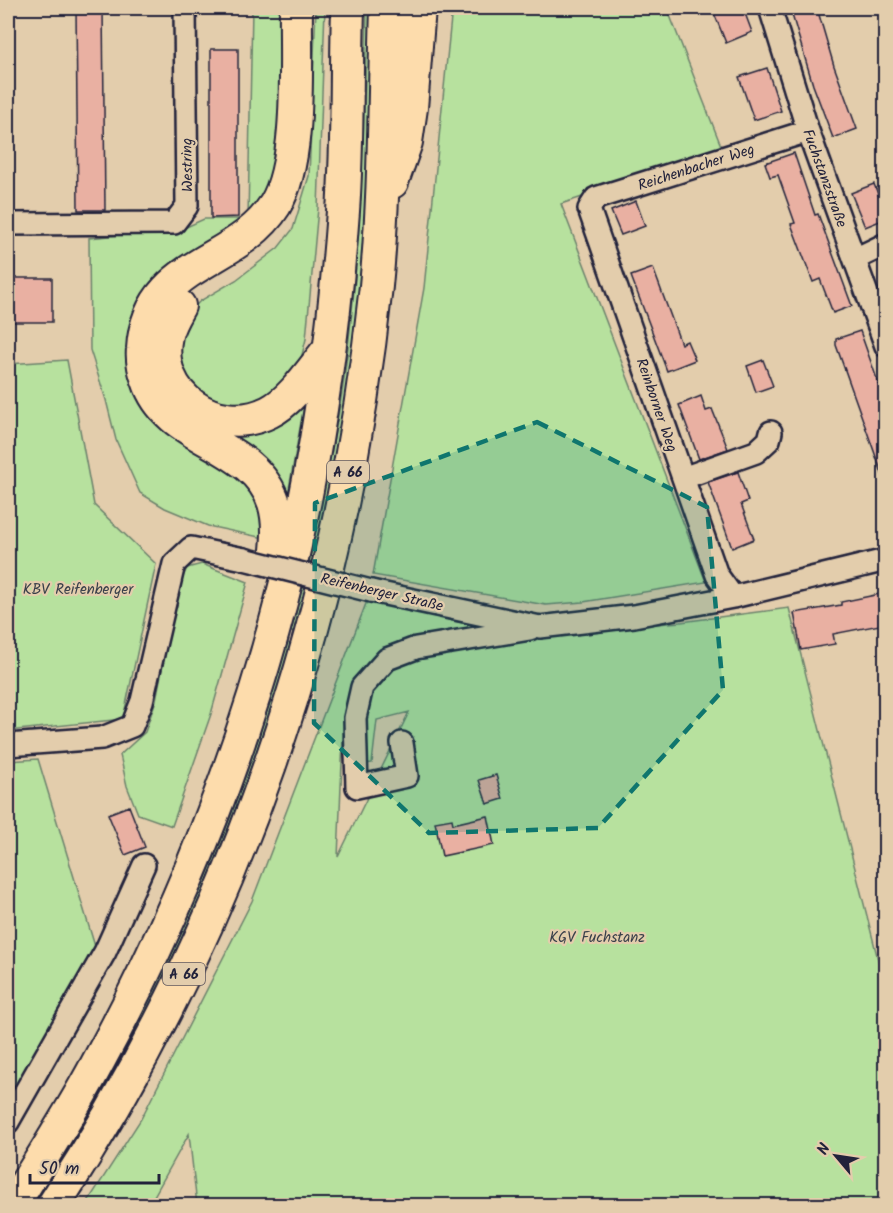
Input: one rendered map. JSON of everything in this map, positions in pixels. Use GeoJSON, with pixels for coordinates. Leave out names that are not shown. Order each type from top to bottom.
{"type":"FeatureCollection","features":[{"type":"Feature","properties":{"kind":"highway"},"geometry":{"type":"LineString","coordinates":[[268,646],[278,536],[278,520],[274,502],[267,488],[250,466],[236,455],[185,427],[166,412],[150,386],[142,352],[148,318],[156,302],[168,287],[255,229],[283,190],[288,173],[294,123],[296,8]]}},
{"type":"Feature","properties":{"kind":"highway"},"geometry":{"type":"LineString","coordinates":[[305,8],[301,151],[298,176],[288,210],[279,226],[256,251],[195,291],[181,303],[166,336],[165,354],[168,372],[176,388],[187,402],[210,416],[237,421],[263,415],[286,400],[329,349]]}},
{"type":"Feature","properties":{"kind":"highway","name":"A 66"},"geometry":{"type":"LineString","coordinates":[[12,1206],[97,1064],[168,921],[223,785],[268,646],[305,499],[319,424],[329,349],[344,207],[348,8]]}},
{"type":"Feature","properties":{"kind":"highway","name":"A 66"},"geometry":{"type":"LineString","coordinates":[[53,1206],[118,1101],[193,956],[240,848],[284,728],[325,583],[356,435],[368,350],[382,211],[387,8]]}},
{"type":"Feature","properties":{"kind":"highway"},"geometry":{"type":"LineString","coordinates":[[382,211],[406,142],[419,8]]}},
{"type":"Feature","properties":{"kind":"street","name":"Westring"},"geometry":{"type":"LineString","coordinates":[[8,224],[174,223],[188,206],[185,8]]}},
{"type":"Feature","properties":{"kind":"street","name":"Fuchstanzstraße"},"geometry":{"type":"LineString","coordinates":[[770,8],[808,131],[885,346]]}},
{"type":"Feature","properties":{"kind":"street","name":"Reichenbacher Weg"},"geometry":{"type":"LineString","coordinates":[[589,209],[596,198],[808,131]]}},
{"type":"Feature","properties":{"kind":"street","name":"Reinborner Weg"},"geometry":{"type":"LineString","coordinates":[[589,209],[717,575],[733,597]]}},
{"type":"Feature","properties":{"kind":"street"},"geometry":{"type":"LineString","coordinates":[[855,259],[885,244]]}},
{"type":"Feature","properties":{"kind":"street"},"geometry":{"type":"LineString","coordinates":[[683,478],[756,452],[769,440],[771,432]]}},
{"type":"Feature","properties":{"kind":"street","name":"Reifenberger Straße"},"geometry":{"type":"LineString","coordinates":[[8,745],[102,738],[132,726],[142,701],[174,564],[191,548],[371,591],[540,627],[634,616],[733,597],[885,560]]}},
{"type":"Feature","properties":{"kind":"street"},"geometry":{"type":"LineString","coordinates":[[402,743],[406,776],[357,787],[355,718],[362,687],[387,659],[416,648],[540,627]]}},
{"type":"Feature","properties":{"kind":"street"},"geometry":{"type":"LineString","coordinates":[[8,1122],[105,952],[144,865]]}},
{"type":"Feature","properties":{"kind":"highlighted area"},"geometry":{"type":"Polygon","coordinates":[[[537,422],[707,507],[723,690],[598,828],[429,833],[314,723],[315,503],[537,422]]]}},
{"type":"Feature","properties":{"kind":"green space"},"geometry":{"type":"Polygon","coordinates":[[[252,8],[292,8],[290,117],[262,211],[148,289],[135,311],[128,335],[128,361],[135,391],[151,419],[177,439],[253,484],[269,539],[208,526],[165,508],[140,493],[116,440],[90,350],[89,238],[182,229],[204,219],[248,219],[252,8]]]}},
{"type":"Feature","properties":{"kind":"green space"},"geometry":{"type":"Polygon","coordinates":[[[316,8],[325,8],[318,208],[306,339],[298,371],[265,406],[215,410],[176,369],[185,317],[200,301],[236,280],[278,248],[293,229],[309,176],[316,8]]]}},
{"type":"Feature","properties":{"kind":"green space"},"geometry":{"type":"Polygon","coordinates":[[[367,8],[373,8],[369,170],[363,267],[349,379],[315,564],[309,562],[328,471],[350,333],[363,147],[367,8]]]}},
{"type":"Feature","properties":{"kind":"green space"},"geometry":{"type":"Polygon","coordinates":[[[452,8],[667,8],[723,151],[561,204],[706,582],[583,602],[546,605],[373,575],[424,288],[452,8]]]}},
{"type":"Feature","properties":{"kind":"green space","name":"KBV Reifenberger"},"geometry":{"type":"Polygon","coordinates":[[[67,360],[94,505],[156,564],[123,719],[8,731],[8,364],[67,360]]]}},
{"type":"Feature","properties":{"kind":"green space"},"geometry":{"type":"Polygon","coordinates":[[[298,404],[304,406],[288,494],[280,492],[226,439],[232,432],[298,404]]]}},
{"type":"Feature","properties":{"kind":"green space"},"geometry":{"type":"Polygon","coordinates":[[[202,564],[248,582],[211,714],[172,826],[138,814],[127,786],[120,755],[145,732],[156,700],[178,588],[187,568],[202,564]]]}},
{"type":"Feature","properties":{"kind":"green space"},"geometry":{"type":"Polygon","coordinates":[[[302,588],[308,589],[297,633],[291,632],[302,588]]]}},
{"type":"Feature","properties":{"kind":"green space","name":"KGV Fuchstanz"},"geometry":{"type":"Polygon","coordinates":[[[367,601],[489,629],[451,631],[386,649],[359,680],[344,715],[338,857],[409,712],[377,720],[372,763],[363,764],[363,732],[370,695],[389,672],[417,655],[543,633],[681,622],[789,608],[885,987],[885,1205],[197,1205],[189,1134],[149,1205],[85,1206],[141,1119],[252,901],[367,601]]]}},
{"type":"Feature","properties":{"kind":"green space"},"geometry":{"type":"Polygon","coordinates":[[[287,643],[293,645],[257,761],[191,927],[106,1093],[102,1091],[170,956],[220,845],[251,759],[287,643]]]}},
{"type":"Feature","properties":{"kind":"green space"},"geometry":{"type":"Polygon","coordinates":[[[38,759],[97,953],[8,1116],[8,761],[38,759]]]}},
{"type":"Feature","properties":{"kind":"green space"},"geometry":{"type":"Polygon","coordinates":[[[95,1103],[100,1105],[37,1205],[31,1206],[95,1103]]]}},
{"type":"Feature","properties":{"kind":"building"},"geometry":{"type":"Polygon","coordinates":[[[76,8],[103,8],[105,210],[78,210],[76,8]]]}},
{"type":"Feature","properties":{"kind":"building"},"geometry":{"type":"Polygon","coordinates":[[[712,8],[743,8],[752,32],[726,43],[712,8]]]}},
{"type":"Feature","properties":{"kind":"building"},"geometry":{"type":"Polygon","coordinates":[[[790,8],[817,8],[834,66],[857,129],[833,138],[813,85],[790,8]]]}},
{"type":"Feature","properties":{"kind":"building"},"geometry":{"type":"Polygon","coordinates":[[[211,49],[238,49],[238,217],[211,218],[211,49]]]}},
{"type":"Feature","properties":{"kind":"building"},"geometry":{"type":"Polygon","coordinates":[[[767,68],[781,111],[754,120],[739,77],[767,68]]]}},
{"type":"Feature","properties":{"kind":"building"},"geometry":{"type":"Polygon","coordinates":[[[794,153],[815,215],[818,214],[852,306],[833,313],[820,279],[813,282],[791,224],[795,223],[778,175],[770,177],[765,163],[794,153]]]}},
{"type":"Feature","properties":{"kind":"building"},"geometry":{"type":"Polygon","coordinates":[[[874,184],[885,212],[885,219],[865,227],[851,193],[874,184]]]}},
{"type":"Feature","properties":{"kind":"building"},"geometry":{"type":"Polygon","coordinates":[[[636,201],[645,226],[621,235],[611,211],[636,201]]]}},
{"type":"Feature","properties":{"kind":"building"},"geometry":{"type":"Polygon","coordinates":[[[653,268],[681,344],[687,341],[695,360],[667,371],[631,276],[653,268]]]}},
{"type":"Feature","properties":{"kind":"building"},"geometry":{"type":"Polygon","coordinates":[[[8,278],[52,278],[52,322],[8,322],[8,278]]]}},
{"type":"Feature","properties":{"kind":"building"},"geometry":{"type":"Polygon","coordinates":[[[860,331],[883,396],[885,395],[885,479],[836,345],[836,339],[860,331]]]}},
{"type":"Feature","properties":{"kind":"building"},"geometry":{"type":"Polygon","coordinates":[[[763,360],[773,386],[756,392],[747,366],[763,360]]]}},
{"type":"Feature","properties":{"kind":"building"},"geometry":{"type":"Polygon","coordinates":[[[701,396],[706,411],[712,409],[728,449],[699,459],[679,405],[701,396]]]}},
{"type":"Feature","properties":{"kind":"building"},"geometry":{"type":"Polygon","coordinates":[[[738,472],[748,501],[741,504],[754,539],[732,548],[708,482],[738,472]]]}},
{"type":"Feature","properties":{"kind":"building"},"geometry":{"type":"Polygon","coordinates":[[[885,593],[885,624],[833,634],[835,644],[801,650],[794,613],[841,605],[841,602],[885,593]]]}},
{"type":"Feature","properties":{"kind":"building"},"geometry":{"type":"Polygon","coordinates":[[[496,775],[503,799],[487,804],[479,780],[496,775]]]}},
{"type":"Feature","properties":{"kind":"building"},"geometry":{"type":"Polygon","coordinates":[[[129,806],[145,847],[125,855],[108,814],[129,806]]]}},
{"type":"Feature","properties":{"kind":"building"},"geometry":{"type":"Polygon","coordinates":[[[488,816],[494,845],[442,856],[435,822],[452,819],[453,824],[488,816]]]}}]}
